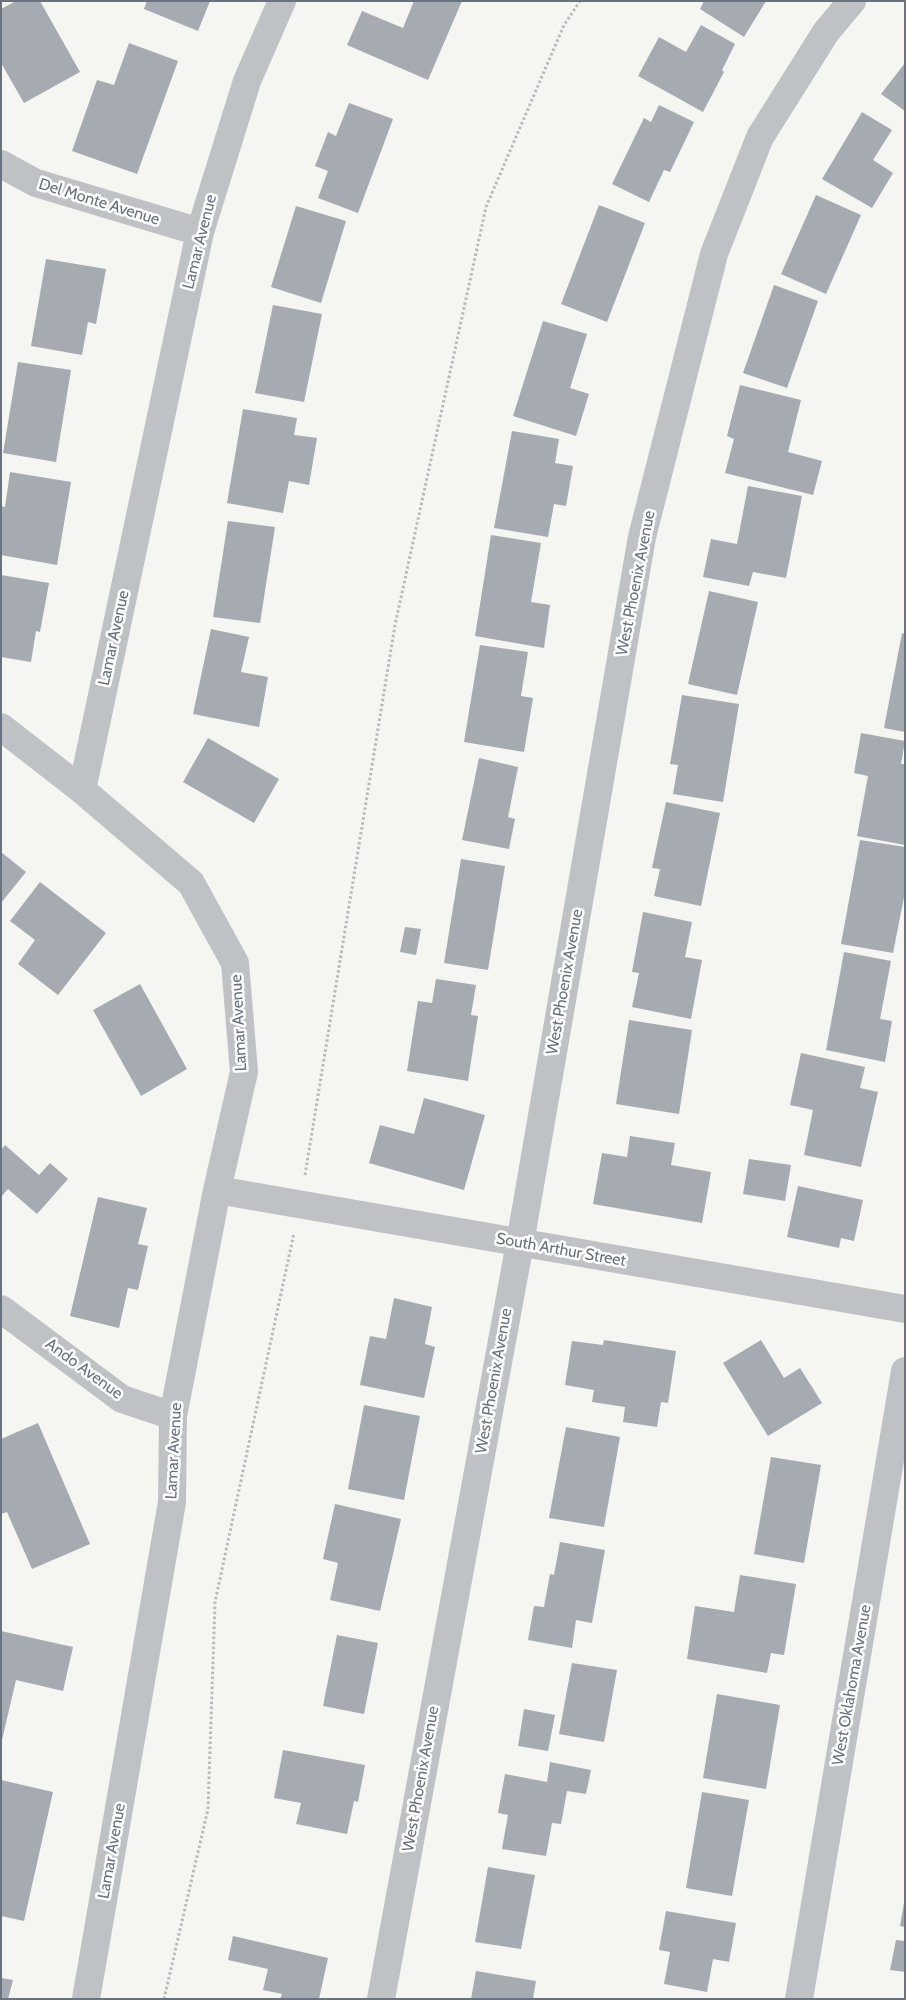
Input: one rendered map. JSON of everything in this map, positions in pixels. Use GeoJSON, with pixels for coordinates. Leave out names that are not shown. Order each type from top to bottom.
{"type":"FeatureCollection","features":[{"type":"Feature","properties":{"kind":"street","name":"Lamar Avenue"},"geometry":{"type":"LineString","coordinates":[[86,1999],[172,1502],[173,1416],[217,1190],[244,1072],[235,963],[191,883],[82,790],[200,232],[247,81],[282,1]]}},
{"type":"Feature","properties":{"kind":"street","name":"West Phoenix Avenue"},"geometry":{"type":"LineString","coordinates":[[381,1999],[520,1243],[642,537],[714,254],[760,137],[826,32],[852,1]]}},
{"type":"Feature","properties":{"kind":"street","name":"Del Monte Avenue"},"geometry":{"type":"LineString","coordinates":[[1,164],[36,183],[200,232]]}},
{"type":"Feature","properties":{"kind":"street"},"geometry":{"type":"LineString","coordinates":[[1,727],[82,790]]}},
{"type":"Feature","properties":{"kind":"street","name":"South Arthur Street"},"geometry":{"type":"LineString","coordinates":[[217,1190],[905,1310]]}},
{"type":"Feature","properties":{"kind":"street","name":"Ando Avenue"},"geometry":{"type":"LineString","coordinates":[[1,1309],[122,1399],[173,1416]]}},
{"type":"Feature","properties":{"kind":"street","name":"West Oklahoma Avenue"},"geometry":{"type":"LineString","coordinates":[[799,1999],[905,1371]]}},
{"type":"Feature","properties":{"kind":"path"},"geometry":{"type":"LineString","coordinates":[[164,1999],[208,1809],[215,1602],[300,1204],[395,625],[486,207],[564,24],[580,1]]}},
{"type":"Feature","properties":{"kind":"building"},"geometry":{"type":"Polygon","coordinates":[[[16,1],[40,1],[80,72],[24,103],[1,63],[1,9],[16,1]]]}},
{"type":"Feature","properties":{"kind":"building"},"geometry":{"type":"Polygon","coordinates":[[[147,1],[210,1],[198,31],[144,9],[147,1]]]}},
{"type":"Feature","properties":{"kind":"building"},"geometry":{"type":"Polygon","coordinates":[[[414,1],[462,1],[428,80],[347,45],[362,11],[403,28],[414,1]]]}},
{"type":"Feature","properties":{"kind":"building"},"geometry":{"type":"Polygon","coordinates":[[[704,1],[766,1],[744,37],[700,9],[704,1]]]}},
{"type":"Feature","properties":{"kind":"building"},"geometry":{"type":"Polygon","coordinates":[[[701,25],[735,44],[722,70],[724,72],[703,112],[638,76],[659,37],[686,52],[701,25]]]}},
{"type":"Feature","properties":{"kind":"building"},"geometry":{"type":"Polygon","coordinates":[[[129,43],[178,61],[137,174],[72,151],[97,80],[114,85],[129,43]]]}},
{"type":"Feature","properties":{"kind":"building"},"geometry":{"type":"Polygon","coordinates":[[[905,63],[905,111],[881,94],[905,63]]]}},
{"type":"Feature","properties":{"kind":"building"},"geometry":{"type":"Polygon","coordinates":[[[349,103],[393,119],[358,213],[318,198],[328,171],[315,166],[328,132],[336,136],[349,103]]]}},
{"type":"Feature","properties":{"kind":"building"},"geometry":{"type":"Polygon","coordinates":[[[659,105],[694,122],[670,172],[664,170],[649,202],[612,184],[644,118],[651,122],[659,105]]]}},
{"type":"Feature","properties":{"kind":"building"},"geometry":{"type":"Polygon","coordinates":[[[862,112],[892,130],[873,160],[893,173],[872,208],[822,179],[862,112]]]}},
{"type":"Feature","properties":{"kind":"building"},"geometry":{"type":"Polygon","coordinates":[[[816,195],[861,215],[826,294],[781,274],[816,195]]]}},
{"type":"Feature","properties":{"kind":"building"},"geometry":{"type":"Polygon","coordinates":[[[599,205],[645,223],[607,322],[561,304],[599,205]]]}},
{"type":"Feature","properties":{"kind":"building"},"geometry":{"type":"Polygon","coordinates":[[[296,206],[346,221],[321,303],[271,287],[296,206]]]}},
{"type":"Feature","properties":{"kind":"building"},"geometry":{"type":"Polygon","coordinates":[[[46,259],[106,269],[96,324],[88,322],[82,355],[31,346],[46,259]]]}},
{"type":"Feature","properties":{"kind":"building"},"geometry":{"type":"Polygon","coordinates":[[[774,285],[818,301],[787,388],[743,373],[774,285]]]}},
{"type":"Feature","properties":{"kind":"building"},"geometry":{"type":"Polygon","coordinates":[[[273,305],[322,314],[304,402],[255,393],[273,305]]]}},
{"type":"Feature","properties":{"kind":"building"},"geometry":{"type":"Polygon","coordinates":[[[543,321],[587,334],[570,388],[589,394],[576,436],[513,416],[543,321]]]}},
{"type":"Feature","properties":{"kind":"building"},"geometry":{"type":"Polygon","coordinates":[[[18,362],[71,370],[56,462],[3,453],[18,362]]]}},
{"type":"Feature","properties":{"kind":"building"},"geometry":{"type":"Polygon","coordinates":[[[740,385],[801,400],[788,452],[822,461],[813,495],[725,473],[734,439],[727,436],[740,385]]]}},
{"type":"Feature","properties":{"kind":"building"},"geometry":{"type":"Polygon","coordinates":[[[243,409],[297,418],[294,435],[317,438],[309,485],[289,481],[283,513],[227,503],[243,409]]]}},
{"type":"Feature","properties":{"kind":"building"},"geometry":{"type":"Polygon","coordinates":[[[512,431],[559,439],[555,463],[573,466],[566,506],[554,504],[548,537],[494,528],[512,431]]]}},
{"type":"Feature","properties":{"kind":"building"},"geometry":{"type":"Polygon","coordinates":[[[10,472],[71,482],[57,565],[1,555],[1,506],[5,507],[10,472]]]}},
{"type":"Feature","properties":{"kind":"building"},"geometry":{"type":"Polygon","coordinates":[[[748,486],[802,496],[786,578],[753,572],[749,586],[703,577],[711,539],[737,544],[748,486]]]}},
{"type":"Feature","properties":{"kind":"building"},"geometry":{"type":"Polygon","coordinates":[[[228,521],[275,527],[260,623],[213,617],[228,521]]]}},
{"type":"Feature","properties":{"kind":"building"},"geometry":{"type":"Polygon","coordinates":[[[491,535],[541,543],[531,602],[550,605],[544,648],[475,636],[491,535]]]}},
{"type":"Feature","properties":{"kind":"building"},"geometry":{"type":"Polygon","coordinates":[[[1,575],[49,583],[40,632],[36,631],[31,662],[1,657],[1,575]]]}},
{"type":"Feature","properties":{"kind":"building"},"geometry":{"type":"Polygon","coordinates":[[[709,591],[758,602],[737,695],[688,684],[709,591]]]}},
{"type":"Feature","properties":{"kind":"building"},"geometry":{"type":"Polygon","coordinates":[[[211,629],[249,637],[241,672],[268,677],[259,727],[193,714],[211,629]]]}},
{"type":"Feature","properties":{"kind":"building"},"geometry":{"type":"Polygon","coordinates":[[[902,633],[905,634],[905,732],[884,728],[902,633]]]}},
{"type":"Feature","properties":{"kind":"building"},"geometry":{"type":"Polygon","coordinates":[[[480,645],[528,652],[521,696],[533,698],[524,752],[464,742],[480,645]]]}},
{"type":"Feature","properties":{"kind":"building"},"geometry":{"type":"Polygon","coordinates":[[[682,695],[739,704],[723,802],[673,794],[678,765],[670,764],[682,695]]]}},
{"type":"Feature","properties":{"kind":"building"},"geometry":{"type":"Polygon","coordinates":[[[861,733],[905,741],[901,764],[905,764],[905,845],[857,836],[868,776],[854,773],[861,733]]]}},
{"type":"Feature","properties":{"kind":"building"},"geometry":{"type":"Polygon","coordinates":[[[208,738],[279,779],[254,823],[183,782],[208,738]]]}},
{"type":"Feature","properties":{"kind":"building"},"geometry":{"type":"Polygon","coordinates":[[[479,758],[518,767],[508,817],[515,819],[509,849],[462,840],[479,758]]]}},
{"type":"Feature","properties":{"kind":"building"},"geometry":{"type":"Polygon","coordinates":[[[666,802],[720,813],[701,906],[654,896],[660,869],[652,868],[666,802]]]}},
{"type":"Feature","properties":{"kind":"building"},"geometry":{"type":"Polygon","coordinates":[[[860,840],[905,847],[905,892],[893,953],[841,944],[860,840]]]}},
{"type":"Feature","properties":{"kind":"building"},"geometry":{"type":"Polygon","coordinates":[[[1,852],[26,872],[1,903],[1,852]]]}},
{"type":"Feature","properties":{"kind":"building"},"geometry":{"type":"Polygon","coordinates":[[[461,859],[505,866],[488,970],[444,963],[461,859]]]}},
{"type":"Feature","properties":{"kind":"building"},"geometry":{"type":"Polygon","coordinates":[[[40,882],[106,933],[58,995],[18,964],[35,940],[10,921],[40,882]]]}},
{"type":"Feature","properties":{"kind":"building"},"geometry":{"type":"Polygon","coordinates":[[[643,912],[692,922],[685,957],[702,960],[691,1019],[632,1007],[639,973],[632,972],[643,912]]]}},
{"type":"Feature","properties":{"kind":"building"},"geometry":{"type":"Polygon","coordinates":[[[405,927],[421,929],[416,955],[400,952],[405,927]]]}},
{"type":"Feature","properties":{"kind":"building"},"geometry":{"type":"Polygon","coordinates":[[[844,952],[891,961],[880,1019],[892,1021],[885,1062],[826,1050],[844,952]]]}},
{"type":"Feature","properties":{"kind":"building"},"geometry":{"type":"Polygon","coordinates":[[[436,979],[476,985],[471,1015],[478,1016],[468,1081],[407,1071],[418,1001],[432,1003],[436,979]]]}},
{"type":"Feature","properties":{"kind":"building"},"geometry":{"type":"Polygon","coordinates":[[[140,984],[187,1069],[141,1096],[93,1010],[140,984]]]}},
{"type":"Feature","properties":{"kind":"building"},"geometry":{"type":"Polygon","coordinates":[[[629,1020],[692,1030],[679,1114],[616,1104],[629,1020]]]}},
{"type":"Feature","properties":{"kind":"building"},"geometry":{"type":"Polygon","coordinates":[[[801,1053],[865,1067],[860,1088],[878,1092],[861,1167],[804,1155],[813,1110],[790,1105],[801,1053]]]}},
{"type":"Feature","properties":{"kind":"building"},"geometry":{"type":"Polygon","coordinates":[[[424,1098],[485,1115],[464,1190],[369,1163],[380,1125],[414,1134],[424,1098]]]}},
{"type":"Feature","properties":{"kind":"building"},"geometry":{"type":"Polygon","coordinates":[[[630,1136],[675,1143],[671,1165],[711,1172],[702,1223],[593,1204],[602,1153],[627,1157],[630,1136]]]}},
{"type":"Feature","properties":{"kind":"building"},"geometry":{"type":"Polygon","coordinates":[[[5,1145],[39,1175],[50,1163],[68,1179],[37,1214],[8,1189],[1,1197],[1,1150],[5,1145]]]}},
{"type":"Feature","properties":{"kind":"building"},"geometry":{"type":"Polygon","coordinates":[[[749,1159],[791,1165],[785,1201],[743,1194],[749,1159]]]}},
{"type":"Feature","properties":{"kind":"building"},"geometry":{"type":"Polygon","coordinates":[[[798,1186],[863,1200],[854,1241],[841,1238],[839,1248],[787,1237],[798,1186]]]}},
{"type":"Feature","properties":{"kind":"building"},"geometry":{"type":"Polygon","coordinates":[[[98,1197],[147,1208],[138,1244],[148,1246],[138,1290],[128,1288],[119,1328],[70,1316],[98,1197]]]}},
{"type":"Feature","properties":{"kind":"building"},"geometry":{"type":"Polygon","coordinates":[[[394,1298],[432,1307],[425,1344],[435,1347],[424,1398],[360,1385],[370,1336],[386,1339],[394,1298]]]}},
{"type":"Feature","properties":{"kind":"building"},"geometry":{"type":"Polygon","coordinates":[[[604,1340],[676,1351],[668,1403],[661,1402],[657,1427],[623,1422],[625,1407],[592,1402],[594,1390],[565,1385],[572,1341],[603,1345],[604,1340]]]}},
{"type":"Feature","properties":{"kind":"building"},"geometry":{"type":"Polygon","coordinates":[[[761,1340],[784,1378],[800,1368],[822,1403],[768,1436],[723,1363],[761,1340]]]}},
{"type":"Feature","properties":{"kind":"building"},"geometry":{"type":"Polygon","coordinates":[[[364,1405],[420,1416],[404,1500],[348,1489],[364,1405]]]}},
{"type":"Feature","properties":{"kind":"building"},"geometry":{"type":"Polygon","coordinates":[[[38,1423],[90,1544],[32,1569],[7,1512],[1,1514],[1,1439],[38,1423]]]}},
{"type":"Feature","properties":{"kind":"building"},"geometry":{"type":"Polygon","coordinates":[[[566,1427],[620,1437],[604,1527],[549,1518],[566,1427]]]}},
{"type":"Feature","properties":{"kind":"building"},"geometry":{"type":"Polygon","coordinates":[[[771,1457],[821,1465],[804,1563],[754,1554],[771,1457]]]}},
{"type":"Feature","properties":{"kind":"building"},"geometry":{"type":"Polygon","coordinates":[[[335,1504],[401,1519],[380,1611],[330,1600],[338,1563],[323,1559],[335,1504]]]}},
{"type":"Feature","properties":{"kind":"building"},"geometry":{"type":"Polygon","coordinates":[[[560,1542],[605,1550],[592,1623],[576,1620],[572,1648],[528,1640],[534,1606],[544,1607],[550,1574],[554,1575],[560,1542]]]}},
{"type":"Feature","properties":{"kind":"building"},"geometry":{"type":"Polygon","coordinates":[[[740,1575],[796,1584],[784,1655],[771,1653],[767,1673],[687,1659],[695,1606],[734,1612],[740,1575]]]}},
{"type":"Feature","properties":{"kind":"building"},"geometry":{"type":"Polygon","coordinates":[[[1,1631],[73,1647],[63,1691],[16,1680],[2,1740],[1,1631]]]}},
{"type":"Feature","properties":{"kind":"building"},"geometry":{"type":"Polygon","coordinates":[[[337,1635],[378,1643],[364,1714],[323,1706],[337,1635]]]}},
{"type":"Feature","properties":{"kind":"building"},"geometry":{"type":"Polygon","coordinates":[[[572,1663],[617,1670],[604,1742],[559,1734],[572,1663]]]}},
{"type":"Feature","properties":{"kind":"building"},"geometry":{"type":"Polygon","coordinates":[[[717,1694],[780,1705],[766,1789],[703,1778],[717,1694]]]}},
{"type":"Feature","properties":{"kind":"building"},"geometry":{"type":"Polygon","coordinates":[[[524,1709],[555,1715],[548,1751],[518,1746],[524,1709]]]}},
{"type":"Feature","properties":{"kind":"building"},"geometry":{"type":"Polygon","coordinates":[[[283,1750],[365,1765],[358,1802],[354,1801],[347,1834],[296,1824],[301,1803],[274,1798],[283,1750]]]}},
{"type":"Feature","properties":{"kind":"building"},"geometry":{"type":"Polygon","coordinates":[[[550,1762],[591,1770],[586,1794],[567,1791],[561,1824],[552,1823],[546,1856],[502,1849],[508,1815],[498,1813],[505,1774],[547,1782],[550,1762]]]}},
{"type":"Feature","properties":{"kind":"building"},"geometry":{"type":"Polygon","coordinates":[[[1,1780],[53,1792],[24,1921],[1,1916],[1,1780]]]}},
{"type":"Feature","properties":{"kind":"building"},"geometry":{"type":"Polygon","coordinates":[[[702,1792],[749,1800],[732,1896],[686,1888],[702,1792]]]}},
{"type":"Feature","properties":{"kind":"building"},"geometry":{"type":"Polygon","coordinates":[[[488,1867],[535,1875],[521,1949],[475,1942],[488,1867]]]}},
{"type":"Feature","properties":{"kind":"building"},"geometry":{"type":"Polygon","coordinates":[[[905,1903],[905,1927],[900,1926],[905,1903]]]}},
{"type":"Feature","properties":{"kind":"building"},"geometry":{"type":"Polygon","coordinates":[[[666,1911],[736,1923],[729,1962],[713,1959],[707,1992],[664,1984],[670,1952],[659,1950],[666,1911]]]}},
{"type":"Feature","properties":{"kind":"building"},"geometry":{"type":"Polygon","coordinates":[[[233,1936],[328,1958],[319,1999],[280,1999],[282,1994],[263,1990],[268,1969],[228,1960],[233,1936]]]}},
{"type":"Feature","properties":{"kind":"building"},"geometry":{"type":"Polygon","coordinates":[[[896,1940],[905,1941],[905,1972],[890,1970],[896,1940]]]}},
{"type":"Feature","properties":{"kind":"building"},"geometry":{"type":"Polygon","coordinates":[[[476,1971],[536,1981],[533,1999],[471,1999],[476,1971]]]}},
{"type":"Feature","properties":{"kind":"building"},"geometry":{"type":"Polygon","coordinates":[[[1,1978],[13,1980],[8,1999],[1,1999],[1,1978]]]}}]}
